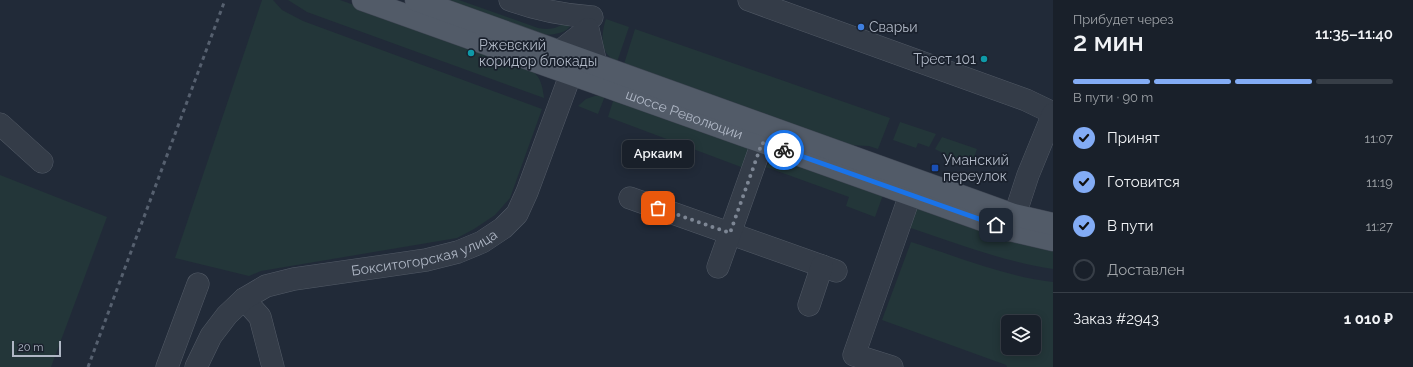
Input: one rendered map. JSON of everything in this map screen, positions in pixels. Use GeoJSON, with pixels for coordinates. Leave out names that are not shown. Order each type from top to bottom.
{"type":"FeatureCollection","features":[{"type":"Feature","properties":{"kind":"main road","name":"шоссе Революции"},"geometry":{"type":"LineString","coordinates":[[363,0],[576,62],[762,143],[910,195],[1012,223],[1053,224]]}},
{"type":"Feature","properties":{"kind":"main road","name":"шоссе Революции"},"geometry":{"type":"LineString","coordinates":[[416,0],[576,62],[1012,223],[1053,240]]}},
{"type":"Feature","properties":{"kind":"street"},"geometry":{"type":"LineString","coordinates":[[510,0],[536,9],[572,15],[592,15]]}},
{"type":"Feature","properties":{"kind":"street"},"geometry":{"type":"LineString","coordinates":[[748,0],[1026,100],[1053,114],[1028,175],[1012,223]]}},
{"type":"Feature","properties":{"kind":"street"},"geometry":{"type":"LineString","coordinates":[[576,62],[592,15]]}},
{"type":"Feature","properties":{"kind":"street"},"geometry":{"type":"LineString","coordinates":[[576,62],[592,15]]}},
{"type":"Feature","properties":{"kind":"street","name":"Бокситогорская улица"},"geometry":{"type":"LineString","coordinates":[[196,367],[211,336],[227,315],[244,298],[266,286],[294,279],[426,260],[458,252],[482,242],[503,228],[517,214],[527,192],[576,62]]}},
{"type":"Feature","properties":{"kind":"street"},"geometry":{"type":"LineString","coordinates":[[0,124],[42,162]]}},
{"type":"Feature","properties":{"kind":"street"},"geometry":{"type":"LineString","coordinates":[[718,267],[762,143]]}},
{"type":"Feature","properties":{"kind":"street"},"geometry":{"type":"LineString","coordinates":[[892,367],[854,355],[910,195]]}},
{"type":"Feature","properties":{"kind":"street"},"geometry":{"type":"LineString","coordinates":[[630,198],[829,268],[809,305]]}},
{"type":"Feature","properties":{"kind":"street"},"geometry":{"type":"LineString","coordinates":[[167,367],[198,284]]}},
{"type":"Feature","properties":{"kind":"street"},"geometry":{"type":"LineString","coordinates":[[244,298],[260,317],[273,367]]}},
{"type":"Feature","properties":{"kind":"shaded area"},"geometry":{"type":"Polygon","coordinates":[[[262,0],[273,0],[282,10],[303,21],[542,109],[510,198],[495,215],[457,238],[261,271],[249,276],[175,258],[262,0]]]}},
{"type":"Feature","properties":{"kind":"shaded area"},"geometry":{"type":"Polygon","coordinates":[[[288,0],[340,0],[528,67],[540,80],[544,98],[307,12],[288,0]]]}},
{"type":"Feature","properties":{"kind":"shaded area"},"geometry":{"type":"Polygon","coordinates":[[[443,0],[459,0],[538,28],[553,28],[560,26],[567,21],[571,24],[563,32],[541,35],[443,0]]]}},
{"type":"Feature","properties":{"kind":"shaded area"},"geometry":{"type":"Polygon","coordinates":[[[606,19],[629,27],[617,62],[606,53],[604,48],[603,33],[606,19]]]}},
{"type":"Feature","properties":{"kind":"shaded area"},"geometry":{"type":"Polygon","coordinates":[[[635,29],[890,118],[878,149],[869,146],[848,145],[624,64],[635,29]]]}},
{"type":"Feature","properties":{"kind":"shaded area"},"geometry":{"type":"Polygon","coordinates":[[[595,96],[605,96],[598,114],[578,106],[586,99],[595,96]]]}},
{"type":"Feature","properties":{"kind":"shaded area"},"geometry":{"type":"Polygon","coordinates":[[[614,98],[746,147],[751,154],[749,170],[608,117],[614,98]]]}},
{"type":"Feature","properties":{"kind":"shaded area"},"geometry":{"type":"Polygon","coordinates":[[[900,122],[936,134],[929,147],[918,143],[916,148],[893,140],[900,122]]]}},
{"type":"Feature","properties":{"kind":"shaded area"},"geometry":{"type":"Polygon","coordinates":[[[942,137],[977,149],[971,166],[942,156],[943,153],[935,149],[942,137]]]}},
{"type":"Feature","properties":{"kind":"shaded area"},"geometry":{"type":"Polygon","coordinates":[[[775,158],[883,195],[875,217],[846,206],[849,197],[766,167],[775,158]]]}},
{"type":"Feature","properties":{"kind":"shaded area"},"geometry":{"type":"Polygon","coordinates":[[[0,175],[107,217],[51,367],[0,367],[0,175]]]}},
{"type":"Feature","properties":{"kind":"shaded area"},"geometry":{"type":"Polygon","coordinates":[[[909,204],[1053,250],[1053,269],[1034,266],[996,256],[902,225],[909,204]]]}},
{"type":"Feature","properties":{"kind":"shaded area"},"geometry":{"type":"Polygon","coordinates":[[[911,242],[999,271],[1017,276],[1053,282],[1053,367],[1007,367],[1006,365],[882,320],[911,242]]]}},
{"type":"Feature","properties":{"kind":"railway"},"geometry":{"type":"LineString","coordinates":[[88,367],[225,0]]}},
{"type":"Feature","properties":{"kind":"way so far"},"geometry":{"type":"LineString","coordinates":[[658,208],[730,233],[762,143],[784,150]]}},
{"type":"Feature","properties":{"kind":"place","name":"Сварьи"},"geometry":{"type":"Point","coordinates":[861,27]}},
{"type":"Feature","properties":{"kind":"place","name":"Ржевский коридор блокады"},"geometry":{"type":"Point","coordinates":[471,53]}},
{"type":"Feature","properties":{"kind":"place","name":"Трест 101"},"geometry":{"type":"Point","coordinates":[984,59]}},
{"type":"Feature","properties":{"kind":"place","name":"Уманский переулок"},"geometry":{"type":"Point","coordinates":[935,168]}},
{"type":"Feature","properties":{"kind":"place","name":"Аркаим"},"geometry":{"type":"Point","coordinates":[658,208]}},
{"type":"Feature","properties":{"kind":"route"},"geometry":{"type":"LineString","coordinates":[[784,150],[996,225]]}}]}
